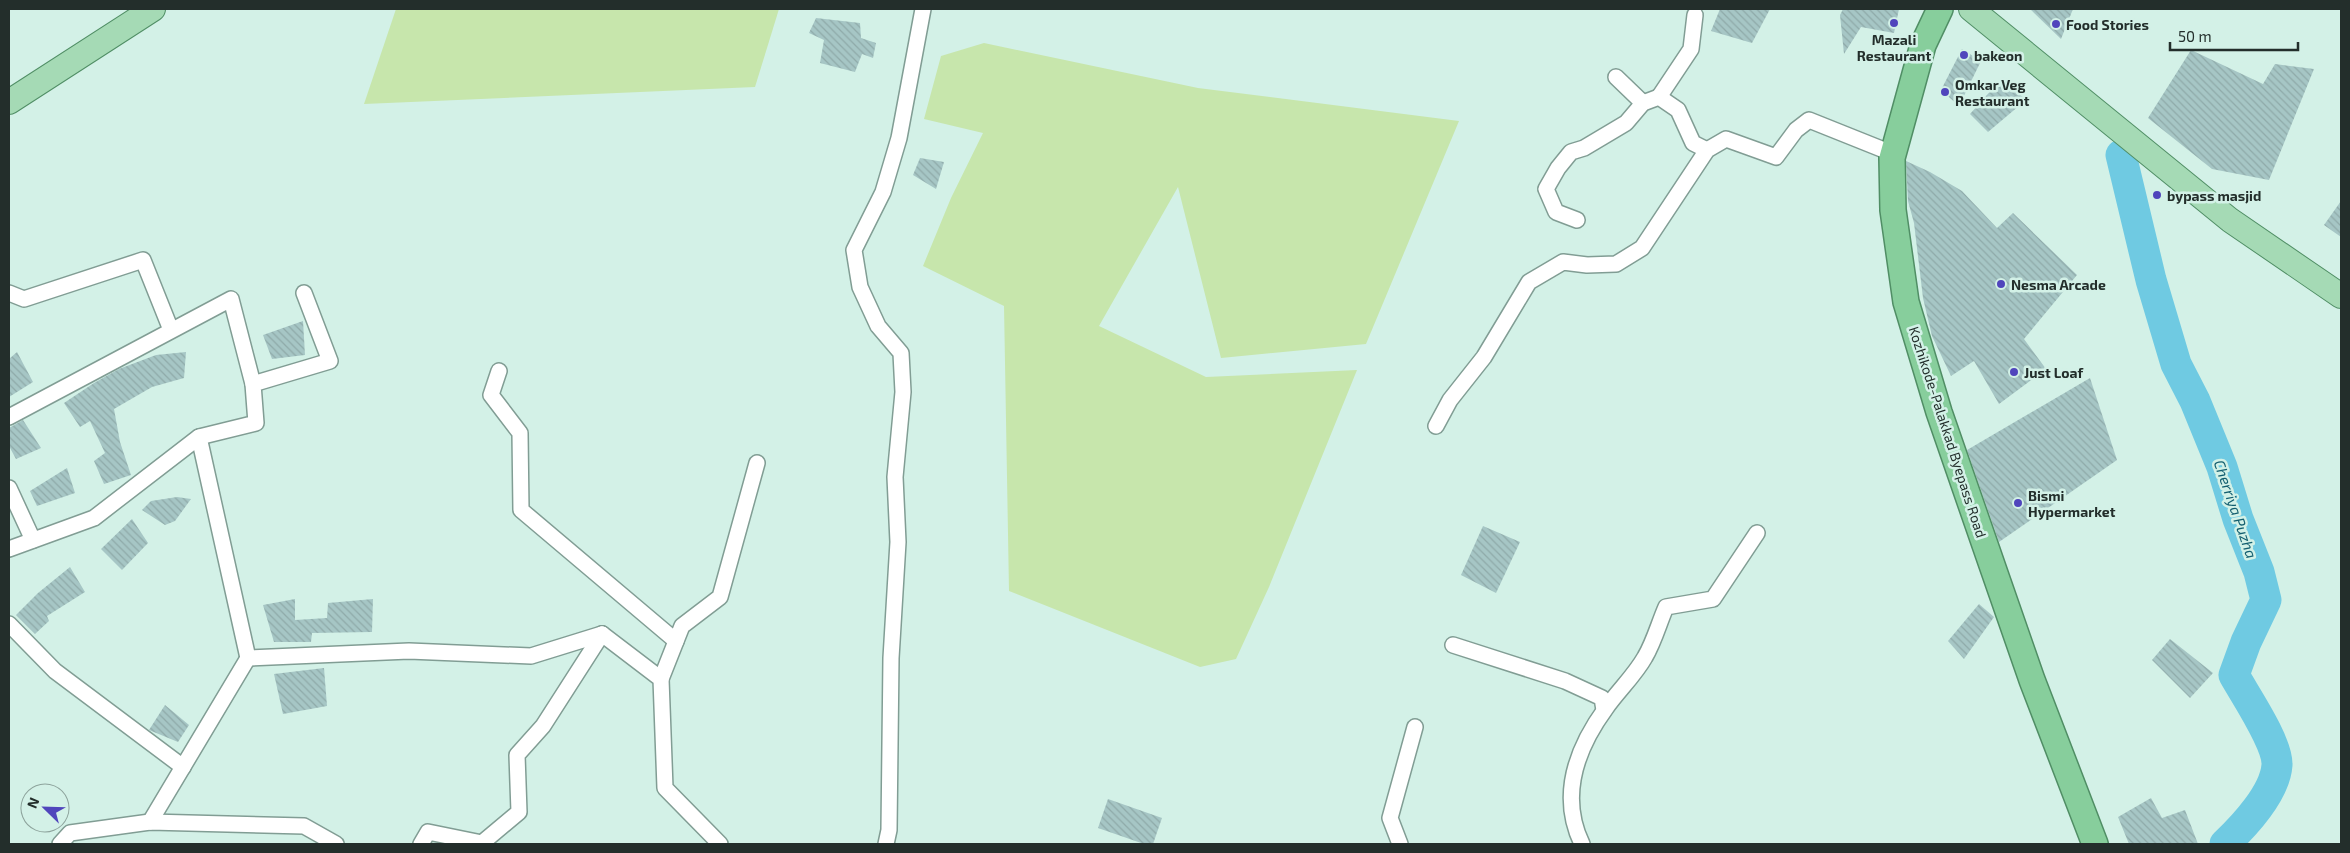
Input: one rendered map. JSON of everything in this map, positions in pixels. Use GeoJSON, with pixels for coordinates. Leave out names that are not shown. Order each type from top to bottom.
{"type":"FeatureCollection","features":[{"type":"Feature","properties":{"kind":"highway","name":"Kozhikode-Palakkad Byepass Road"},"geometry":{"type":"LineString","coordinates":[[1940,9],[1923,45],[1894,154],[1893,210],[1898,258],[1906,302],[1939,412],[2029,671],[2095,844]]}},
{"type":"Feature","properties":{"kind":"main road"},"geometry":{"type":"LineString","coordinates":[[9,102],[153,9]]}},
{"type":"Feature","properties":{"kind":"main road"},"geometry":{"type":"LineString","coordinates":[[1971,9],[2230,220],[2341,296]]}},
{"type":"Feature","properties":{"kind":"street"},"geometry":{"type":"LineString","coordinates":[[886,844],[889,830],[891,658],[898,542],[895,477],[903,392],[901,352],[878,326],[860,287],[854,250],[883,192],[899,138],[923,9]]}},
{"type":"Feature","properties":{"kind":"street"},"geometry":{"type":"LineString","coordinates":[[1577,220],[1556,212],[1546,189],[1558,168],[1571,152],[1584,148],[1626,123],[1643,103],[1659,97],[1691,49],[1694,15]]}},
{"type":"Feature","properties":{"kind":"street"},"geometry":{"type":"LineString","coordinates":[[1616,77],[1643,103]]}},
{"type":"Feature","properties":{"kind":"street"},"geometry":{"type":"LineString","coordinates":[[1659,97],[1678,110],[1693,143],[1707,150]]}},
{"type":"Feature","properties":{"kind":"street"},"geometry":{"type":"LineString","coordinates":[[1436,426],[1450,400],[1484,357],[1529,282],[1563,262],[1587,265],[1616,264],[1642,248],[1707,150],[1726,139],[1776,157],[1796,130],[1809,120],[1894,154]]}},
{"type":"Feature","properties":{"kind":"street"},"geometry":{"type":"LineString","coordinates":[[9,293],[24,299],[143,260],[171,330]]}},
{"type":"Feature","properties":{"kind":"street"},"geometry":{"type":"LineString","coordinates":[[253,384],[330,361],[304,293]]}},
{"type":"Feature","properties":{"kind":"street"},"geometry":{"type":"LineString","coordinates":[[9,417],[231,298],[253,384],[256,423],[199,437],[94,518],[9,549]]}},
{"type":"Feature","properties":{"kind":"street"},"geometry":{"type":"LineString","coordinates":[[499,370],[491,395],[520,433],[521,510],[676,641]]}},
{"type":"Feature","properties":{"kind":"street"},"geometry":{"type":"LineString","coordinates":[[150,822],[248,658],[199,437]]}},
{"type":"Feature","properties":{"kind":"street"},"geometry":{"type":"LineString","coordinates":[[720,844],[665,788],[661,679],[682,626],[720,596],[757,463]]}},
{"type":"Feature","properties":{"kind":"street"},"geometry":{"type":"LineString","coordinates":[[9,488],[33,540]]}},
{"type":"Feature","properties":{"kind":"street"},"geometry":{"type":"LineString","coordinates":[[1582,844],[1571,810],[1571,782],[1583,747],[1604,710],[1645,657],[1666,607],[1713,599],[1757,533]]}},
{"type":"Feature","properties":{"kind":"street"},"geometry":{"type":"LineString","coordinates":[[9,624],[55,671],[183,767]]}},
{"type":"Feature","properties":{"kind":"street"},"geometry":{"type":"LineString","coordinates":[[602,634],[661,679]]}},
{"type":"Feature","properties":{"kind":"street"},"geometry":{"type":"LineString","coordinates":[[248,658],[409,651],[531,656],[602,634]]}},
{"type":"Feature","properties":{"kind":"street"},"geometry":{"type":"LineString","coordinates":[[421,844],[428,832],[482,843],[519,812],[517,756],[543,726],[602,634]]}},
{"type":"Feature","properties":{"kind":"street"},"geometry":{"type":"LineString","coordinates":[[1452,645],[1565,681],[1602,698],[1604,710]]}},
{"type":"Feature","properties":{"kind":"street"},"geometry":{"type":"LineString","coordinates":[[1400,844],[1390,818],[1415,727]]}},
{"type":"Feature","properties":{"kind":"street"},"geometry":{"type":"LineString","coordinates":[[60,844],[70,833],[150,822],[304,826],[336,844]]}},
{"type":"Feature","properties":{"kind":"green space"},"geometry":{"type":"Polygon","coordinates":[[[396,9],[779,9],[755,87],[364,104],[396,9]]]}},
{"type":"Feature","properties":{"kind":"green space"},"geometry":{"type":"Polygon","coordinates":[[[984,43],[1198,88],[1459,121],[1366,344],[1221,358],[1178,187],[1099,326],[1206,377],[1357,370],[1269,587],[1236,659],[1200,667],[1009,591],[1004,306],[923,266],[951,198],[983,133],[924,119],[941,56],[984,43]]]}},
{"type":"Feature","properties":{"kind":"building"},"geometry":{"type":"Polygon","coordinates":[[[1720,9],[1770,9],[1752,43],[1711,31],[1720,9]]]}},
{"type":"Feature","properties":{"kind":"building"},"geometry":{"type":"Polygon","coordinates":[[[1843,9],[1899,9],[1894,33],[1861,27],[1844,54],[1840,15],[1843,9]]]}},
{"type":"Feature","properties":{"kind":"building","name":"Food Stories"},"geometry":{"type":"Polygon","coordinates":[[[2030,9],[2073,9],[2061,39],[2030,9]]]}},
{"type":"Feature","properties":{"kind":"building"},"geometry":{"type":"Polygon","coordinates":[[[816,18],[860,23],[861,38],[876,43],[873,58],[862,54],[855,72],[820,63],[824,40],[809,33],[816,18]]]}},
{"type":"Feature","properties":{"kind":"building"},"geometry":{"type":"Polygon","coordinates":[[[1962,49],[1981,61],[1959,106],[1941,90],[1962,49]]]}},
{"type":"Feature","properties":{"kind":"building"},"geometry":{"type":"Polygon","coordinates":[[[2191,50],[2263,84],[2275,64],[2314,69],[2269,180],[2212,169],[2148,118],[2191,50]]]}},
{"type":"Feature","properties":{"kind":"building"},"geometry":{"type":"Polygon","coordinates":[[[2002,78],[2026,100],[1988,132],[1970,114],[2002,78]]]}},
{"type":"Feature","properties":{"kind":"building"},"geometry":{"type":"Polygon","coordinates":[[[920,158],[944,162],[936,189],[913,175],[920,158]]]}},
{"type":"Feature","properties":{"kind":"building"},"geometry":{"type":"Polygon","coordinates":[[[1906,161],[1930,172],[1962,191],[1997,228],[2013,213],[2077,275],[2024,339],[2046,369],[1999,404],[1974,361],[1951,376],[1932,336],[1923,298],[1914,223],[1908,201],[1906,161]]]}},
{"type":"Feature","properties":{"kind":"building"},"geometry":{"type":"Polygon","coordinates":[[[2341,201],[2341,237],[2324,225],[2341,201]]]}},
{"type":"Feature","properties":{"kind":"building"},"geometry":{"type":"Polygon","coordinates":[[[303,321],[305,355],[272,359],[263,335],[303,321]]]}},
{"type":"Feature","properties":{"kind":"building"},"geometry":{"type":"Polygon","coordinates":[[[17,352],[33,382],[9,397],[9,359],[17,352]]]}},
{"type":"Feature","properties":{"kind":"building"},"geometry":{"type":"Polygon","coordinates":[[[186,352],[184,378],[152,387],[114,409],[120,442],[131,475],[104,484],[94,461],[105,453],[90,421],[80,427],[64,403],[119,369],[156,355],[186,352]]]}},
{"type":"Feature","properties":{"kind":"building","name":"Bismi Hypermarket"},"geometry":{"type":"Polygon","coordinates":[[[2090,378],[2117,460],[1999,542],[1967,450],[2090,378]]]}},
{"type":"Feature","properties":{"kind":"building"},"geometry":{"type":"Polygon","coordinates":[[[23,420],[41,448],[16,459],[9,446],[9,428],[23,420]]]}},
{"type":"Feature","properties":{"kind":"building"},"geometry":{"type":"Polygon","coordinates":[[[67,468],[75,493],[37,506],[30,491],[67,468]]]}},
{"type":"Feature","properties":{"kind":"building"},"geometry":{"type":"Polygon","coordinates":[[[177,497],[191,499],[175,521],[165,525],[142,510],[151,501],[177,497]]]}},
{"type":"Feature","properties":{"kind":"building"},"geometry":{"type":"Polygon","coordinates":[[[132,519],[148,543],[122,570],[101,549],[132,519]]]}},
{"type":"Feature","properties":{"kind":"building"},"geometry":{"type":"Polygon","coordinates":[[[1483,526],[1520,542],[1496,593],[1461,575],[1483,526]]]}},
{"type":"Feature","properties":{"kind":"building"},"geometry":{"type":"Polygon","coordinates":[[[70,567],[85,592],[47,616],[49,621],[35,634],[16,615],[38,593],[70,567]]]}},
{"type":"Feature","properties":{"kind":"building"},"geometry":{"type":"Polygon","coordinates":[[[295,599],[295,620],[327,618],[328,603],[373,599],[372,632],[312,633],[311,642],[274,642],[263,605],[295,599]]]}},
{"type":"Feature","properties":{"kind":"building"},"geometry":{"type":"Polygon","coordinates":[[[1979,604],[1994,617],[1964,659],[1948,641],[1979,604]]]}},
{"type":"Feature","properties":{"kind":"building"},"geometry":{"type":"Polygon","coordinates":[[[2170,639],[2213,673],[2190,698],[2152,660],[2170,639]]]}},
{"type":"Feature","properties":{"kind":"building"},"geometry":{"type":"Polygon","coordinates":[[[324,668],[327,706],[283,714],[274,674],[324,668]]]}},
{"type":"Feature","properties":{"kind":"building"},"geometry":{"type":"Polygon","coordinates":[[[165,705],[189,725],[178,742],[149,730],[165,705]]]}},
{"type":"Feature","properties":{"kind":"building"},"geometry":{"type":"Polygon","coordinates":[[[2151,798],[2162,818],[2185,810],[2198,844],[2129,844],[2118,817],[2151,798]]]}},
{"type":"Feature","properties":{"kind":"building"},"geometry":{"type":"Polygon","coordinates":[[[1108,799],[1162,818],[1153,844],[1144,844],[1098,828],[1108,799]]]}},
{"type":"Feature","properties":{"kind":"waterway","name":"Cherriya Puzha"},"geometry":{"type":"LineString","coordinates":[[2121,155],[2151,280],[2176,364],[2195,401],[2222,467],[2238,519],[2259,572],[2266,600],[2246,642],[2234,675],[2267,732],[2276,756],[2277,765],[2275,776],[2265,798],[2241,828],[2225,844]]}},
{"type":"Feature","properties":{"kind":"place","name":"Mazali Restaurant"},"geometry":{"type":"Point","coordinates":[1894,23]}},
{"type":"Feature","properties":{"kind":"place","name":"Food Stories"},"geometry":{"type":"Point","coordinates":[2056,24]}},
{"type":"Feature","properties":{"kind":"place","name":"bakeon"},"geometry":{"type":"Point","coordinates":[1964,55]}},
{"type":"Feature","properties":{"kind":"place","name":"Omkar Veg Restaurant"},"geometry":{"type":"Point","coordinates":[1945,92]}},
{"type":"Feature","properties":{"kind":"place","name":"bypass masjid"},"geometry":{"type":"Point","coordinates":[2157,195]}},
{"type":"Feature","properties":{"kind":"place","name":"Nesma Arcade"},"geometry":{"type":"Point","coordinates":[2001,284]}},
{"type":"Feature","properties":{"kind":"place","name":"Just Loaf"},"geometry":{"type":"Point","coordinates":[2014,372]}},
{"type":"Feature","properties":{"kind":"place","name":"Bismi Hypermarket"},"geometry":{"type":"Point","coordinates":[2018,503]}}]}
